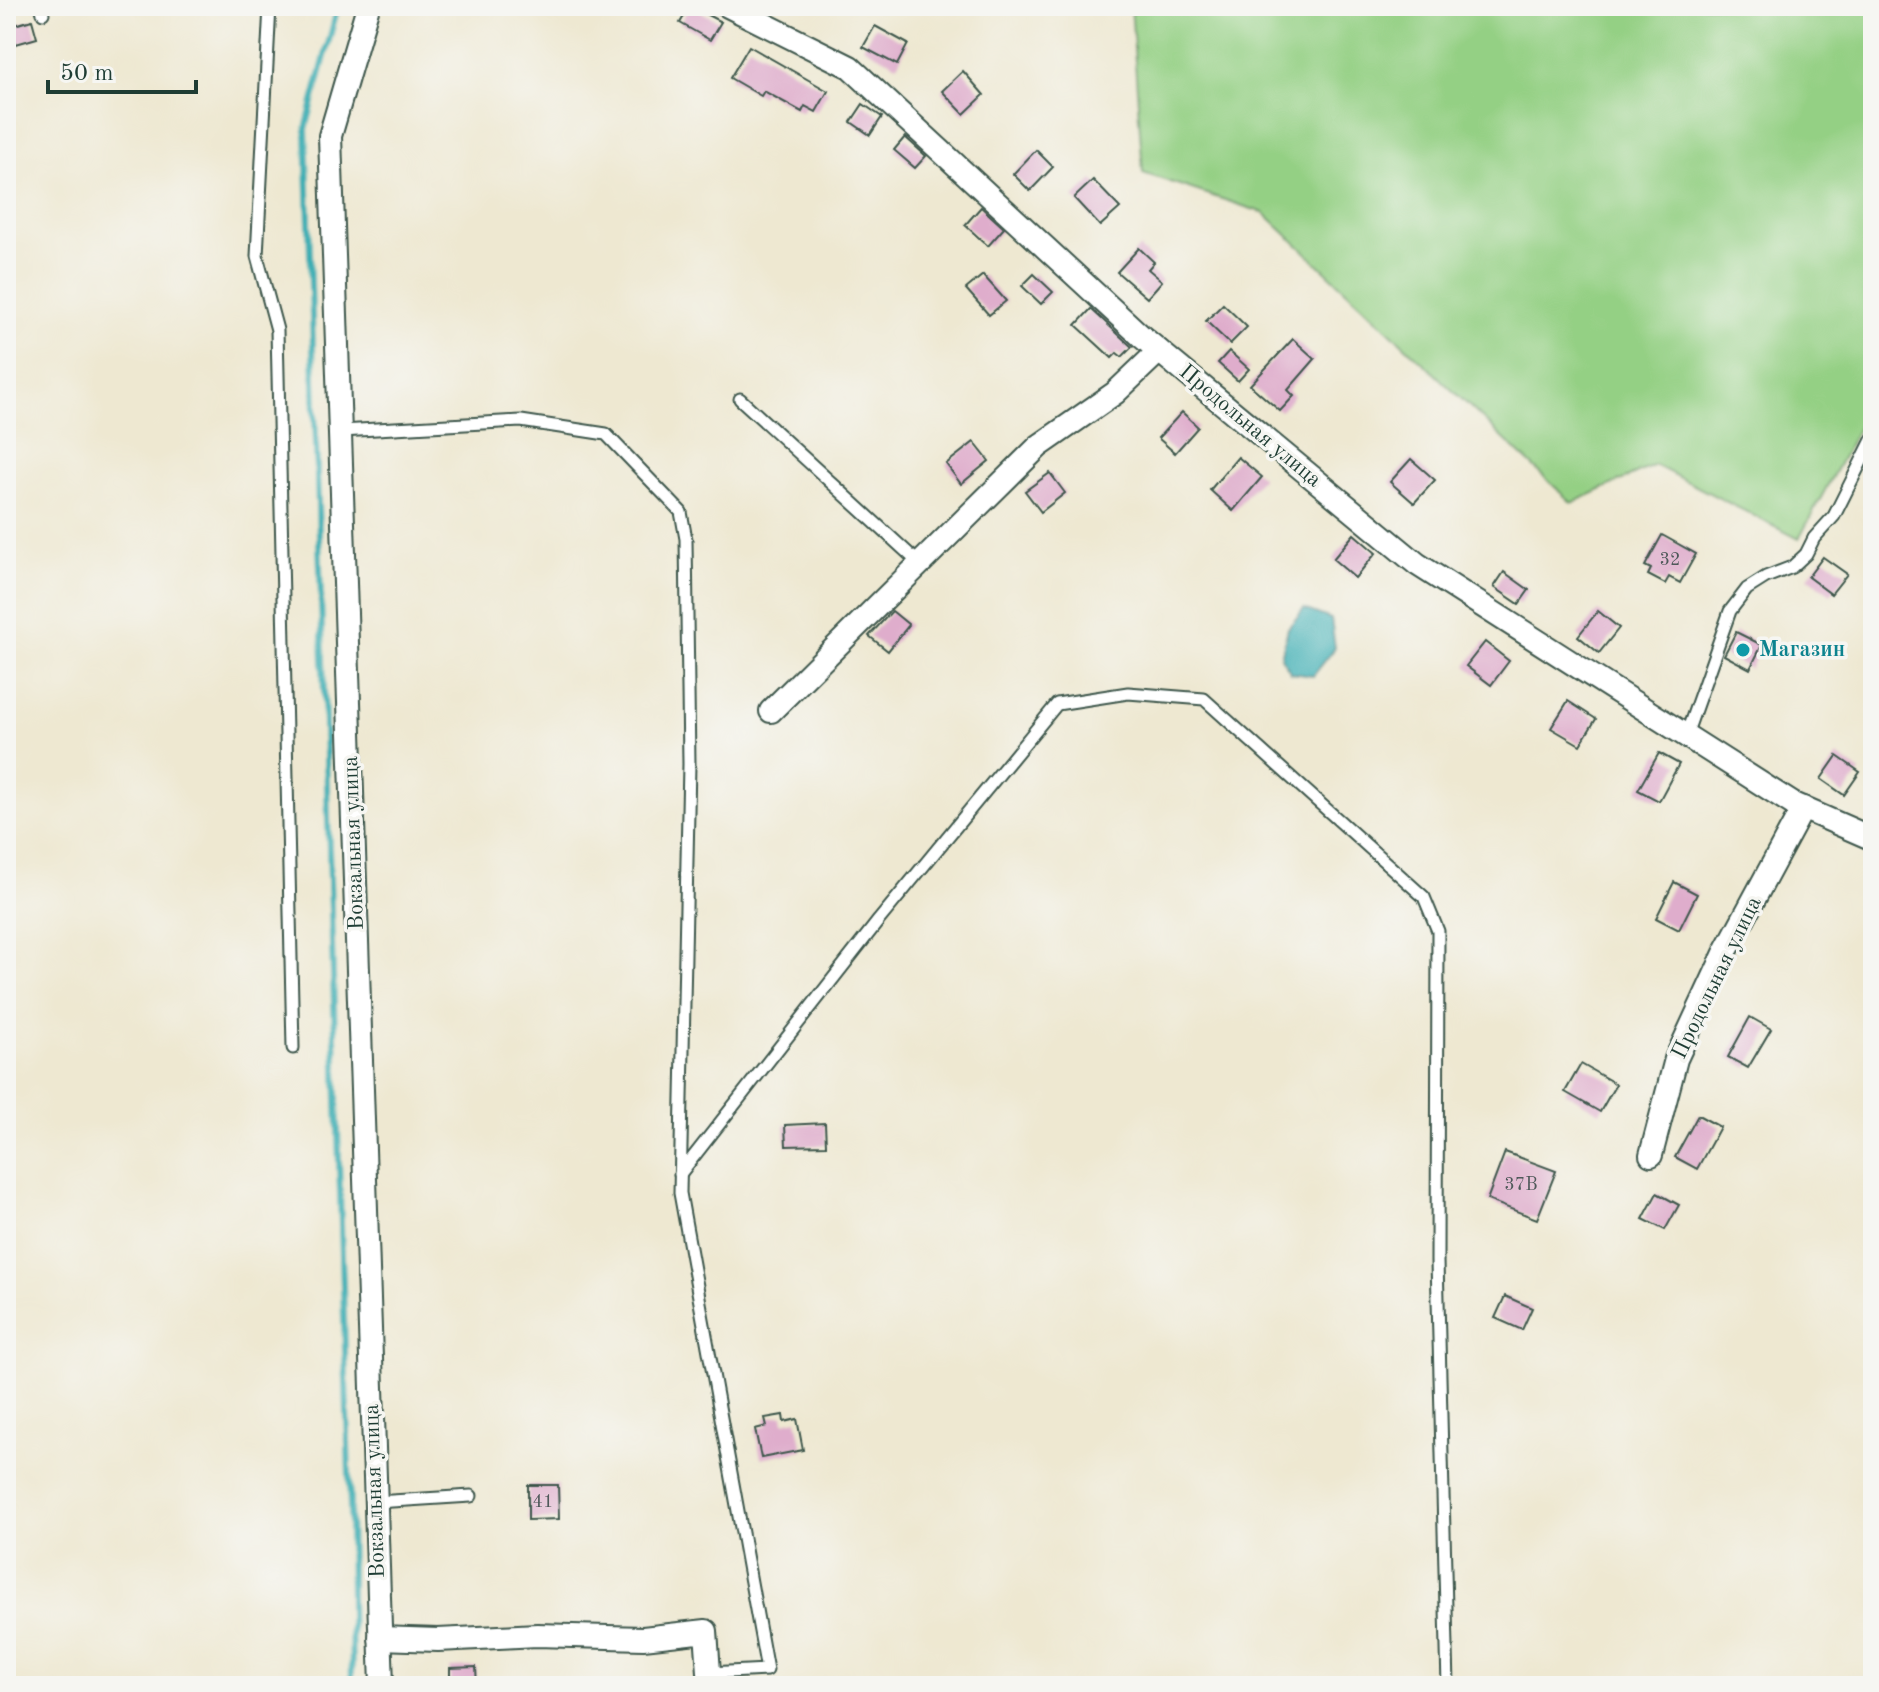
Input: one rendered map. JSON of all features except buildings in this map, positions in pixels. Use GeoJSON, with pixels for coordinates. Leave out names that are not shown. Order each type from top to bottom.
{"type":"FeatureCollection","features":[{"type":"Feature","properties":{"kind":"street","name":"Вокзальная улица"},"geometry":{"type":"LineString","coordinates":[[368,6],[330,136],[382,1686]]}},
{"type":"Feature","properties":{"kind":"street","name":"Продольная улица"},"geometry":{"type":"LineString","coordinates":[[728,6],[850,67],[1159,351],[1417,564],[1803,808],[1873,839]]}},
{"type":"Feature","properties":{"kind":"street"},"geometry":{"type":"LineString","coordinates":[[771,711],[1039,446],[1115,393],[1159,351]]}},
{"type":"Feature","properties":{"kind":"street","name":"Продольная улица"},"geometry":{"type":"LineString","coordinates":[[1651,1155],[1676,1059],[1726,951],[1803,808]]}},
{"type":"Feature","properties":{"kind":"street"},"geometry":{"type":"LineString","coordinates":[[380,1638],[438,1640],[537,1635],[643,1638],[706,1631],[709,1671]]}},
{"type":"Feature","properties":{"kind":"lane"},"geometry":{"type":"LineString","coordinates":[[270,6],[257,256],[277,330],[293,1048]]}},
{"type":"Feature","properties":{"kind":"lane"},"geometry":{"type":"LineString","coordinates":[[740,399],[920,564]]}},
{"type":"Feature","properties":{"kind":"lane"},"geometry":{"type":"LineString","coordinates":[[341,431],[521,421],[606,434],[681,512],[686,539],[689,764],[680,1174],[687,1239],[767,1670],[709,1671]]}},
{"type":"Feature","properties":{"kind":"lane"},"geometry":{"type":"LineString","coordinates":[[1686,735],[1730,611],[1747,589],[1766,577],[1792,567],[1806,554],[1814,538],[1834,516],[1873,438]]}},
{"type":"Feature","properties":{"kind":"lane"},"geometry":{"type":"LineString","coordinates":[[680,1174],[879,920],[1057,704],[1128,693],[1204,699],[1424,897],[1438,931],[1437,1261],[1448,1686]]}},
{"type":"Feature","properties":{"kind":"lane"},"geometry":{"type":"LineString","coordinates":[[376,1502],[471,1496]]}},
{"type":"Feature","properties":{"kind":"green space"},"geometry":{"type":"Polygon","coordinates":[[[1131,6],[1873,6],[1873,400],[1799,539],[1655,465],[1572,503],[1264,213],[1143,173],[1131,6]]]}},
{"type":"Feature","properties":{"kind":"water"},"geometry":{"type":"Polygon","coordinates":[[[1304,609],[1331,619],[1335,648],[1313,676],[1291,673],[1281,657],[1288,628],[1304,609]]]}},
{"type":"Feature","properties":{"kind":"waterway"},"geometry":{"type":"LineString","coordinates":[[338,6],[306,129],[350,1506],[352,1686]]}},
{"type":"Feature","properties":{"kind":"place","name":"Магазин"},"geometry":{"type":"Point","coordinates":[1743,650]}}]}
